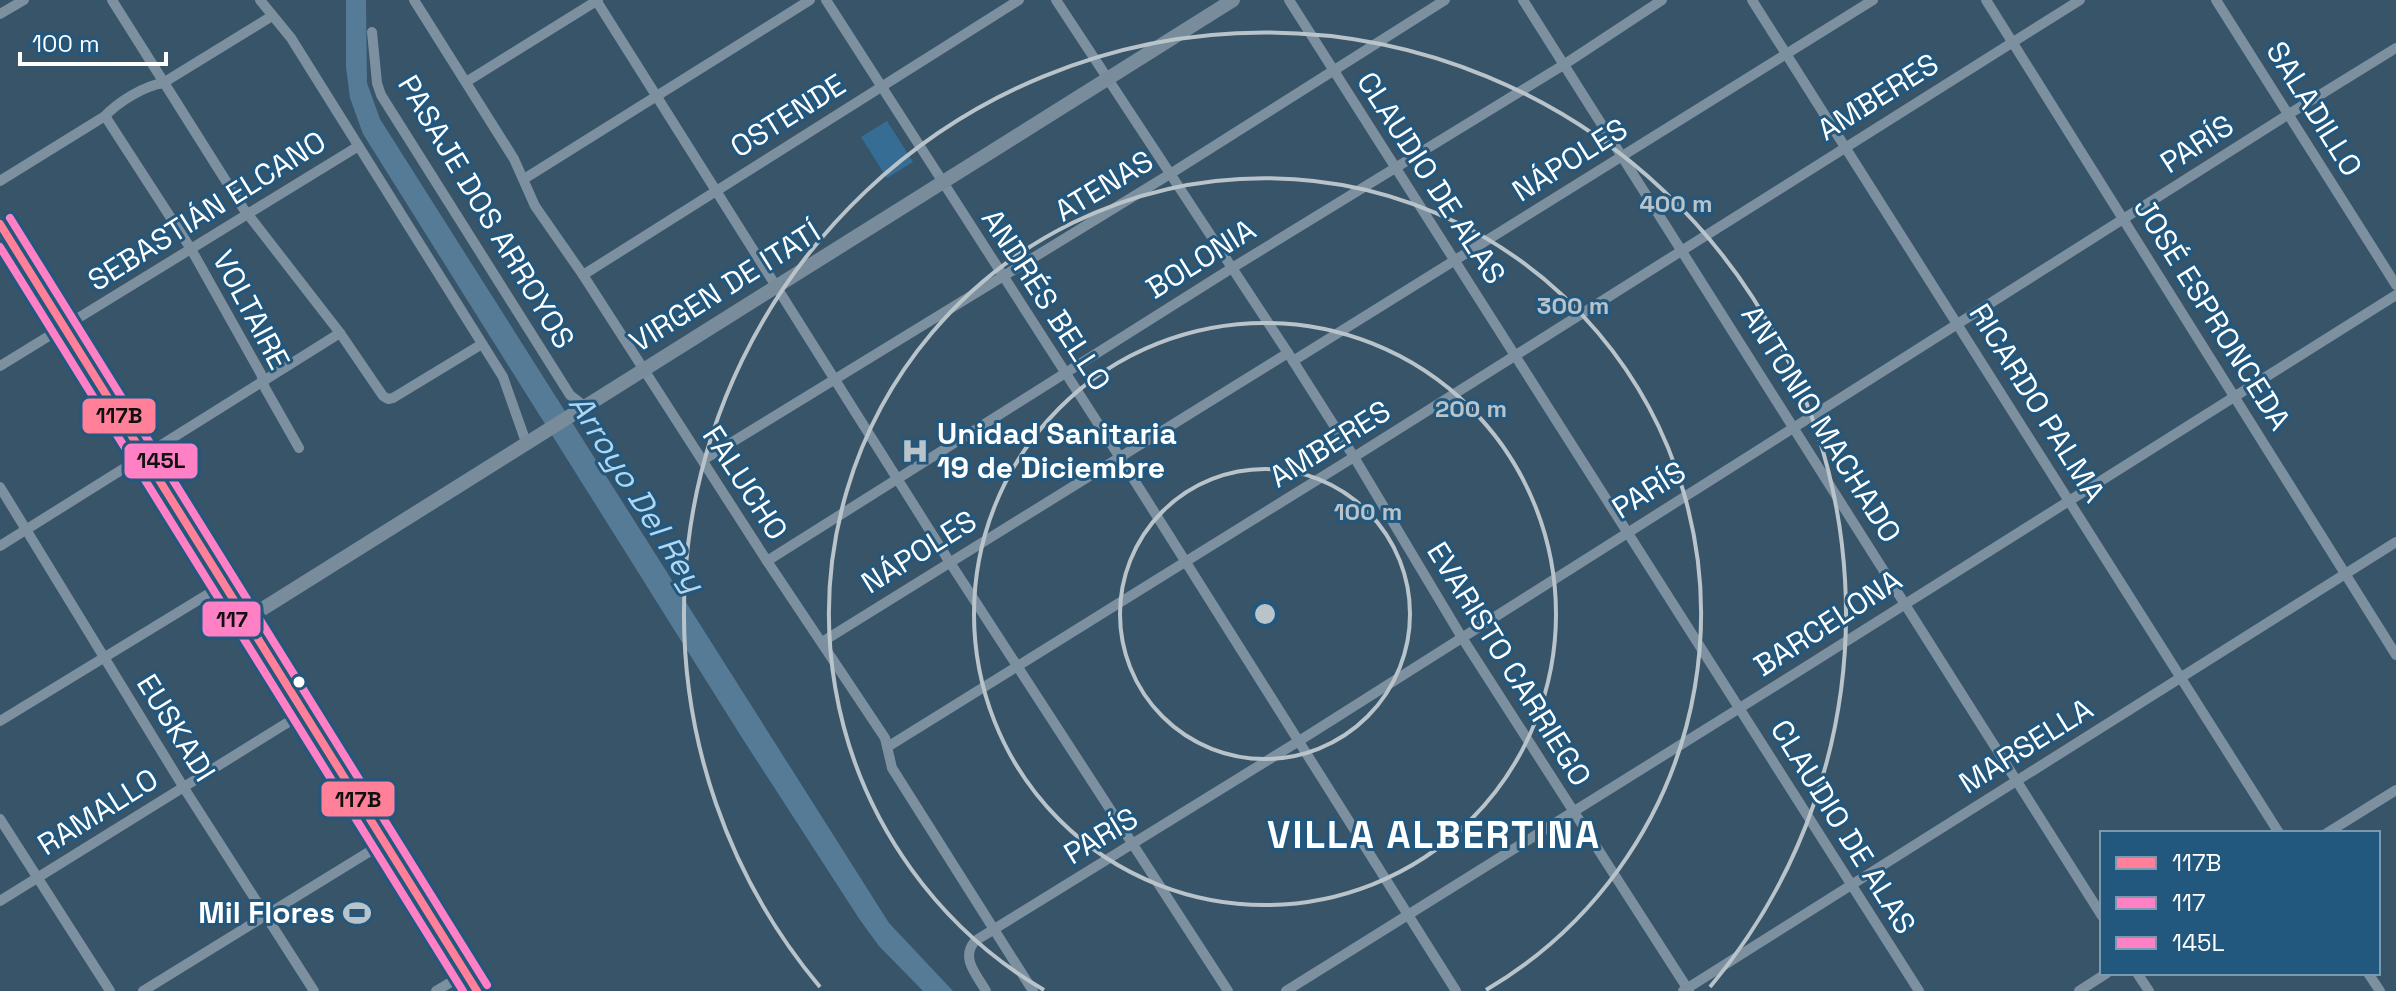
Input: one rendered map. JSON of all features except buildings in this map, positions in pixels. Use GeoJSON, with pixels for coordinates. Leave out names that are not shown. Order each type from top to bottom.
{"type":"FeatureCollection","features":[{"type":"Feature","properties":{"kind":"street"},"geometry":{"type":"LineString","coordinates":[[0,14],[24,0]]}},
{"type":"Feature","properties":{"kind":"street"},"geometry":{"type":"LineString","coordinates":[[112,0],[249,215],[388,399],[482,344]]}},
{"type":"Feature","properties":{"kind":"street"},"geometry":{"type":"LineString","coordinates":[[260,0],[291,38],[482,344],[509,391],[532,442]]}},
{"type":"Feature","properties":{"kind":"street","name":"FALUCHO"},"geometry":{"type":"LineString","coordinates":[[414,0],[524,179],[535,206],[889,746],[892,768],[1033,991]]}},
{"type":"Feature","properties":{"kind":"street"},"geometry":{"type":"LineString","coordinates":[[466,82],[597,0],[714,191],[949,561],[1228,991]]}},
{"type":"Feature","properties":{"kind":"street"},"geometry":{"type":"LineString","coordinates":[[524,179],[810,0]]}},
{"type":"Feature","properties":{"kind":"street","name":"ANDRÉS BELLO"},"geometry":{"type":"LineString","coordinates":[[826,0],[1119,456],[1456,991]]}},
{"type":"Feature","properties":{"kind":"street","name":"OSTENDE"},"geometry":{"type":"LineString","coordinates":[[583,275],[1019,0]]}},
{"type":"Feature","properties":{"kind":"street","name":"EVARISTO CARRIEGO"},"geometry":{"type":"LineString","coordinates":[[1056,0],[1354,457],[1461,636],[1686,990]]}},
{"type":"Feature","properties":{"kind":"street","name":"VIRGEN DE ITATÍ"},"geometry":{"type":"LineString","coordinates":[[245,620],[1233,0]]}},
{"type":"Feature","properties":{"kind":"street","name":"CLAUDIO DE ALAS"},"geometry":{"type":"LineString","coordinates":[[1289,0],[1919,991]]}},
{"type":"Feature","properties":{"kind":"street","name":"ATENAS"},"geometry":{"type":"LineString","coordinates":[[703,460],[1170,174],[1445,0]]}},
{"type":"Feature","properties":{"kind":"street","name":"ANTONIO MACHADO"},"geometry":{"type":"LineString","coordinates":[[1523,0],[2100,913]]}},
{"type":"Feature","properties":{"kind":"street","name":"BOLONIA"},"geometry":{"type":"LineString","coordinates":[[767,561],[1064,372],[1565,64],[1662,0]]}},
{"type":"Feature","properties":{"kind":"street","name":"RICARDO PALMA"},"geometry":{"type":"LineString","coordinates":[[1752,0],[2278,831]]}},
{"type":"Feature","properties":{"kind":"street","name":"NÁPOLES"},"geometry":{"type":"LineString","coordinates":[[822,642],[1119,456],[1455,259],[1873,0]]}},
{"type":"Feature","properties":{"kind":"street","name":"JOSÉ ESPRONCEDA"},"geometry":{"type":"LineString","coordinates":[[1986,0],[2396,655]]}},
{"type":"Feature","properties":{"kind":"street","name":"AMBERES"},"geometry":{"type":"LineString","coordinates":[[889,746],[2080,0]]}},
{"type":"Feature","properties":{"kind":"street","name":"SALADILLO"},"geometry":{"type":"LineString","coordinates":[[2216,0],[2396,285]]}},
{"type":"Feature","properties":{"kind":"street"},"geometry":{"type":"LineString","coordinates":[[0,181],[153,84],[163,83],[272,16]]}},
{"type":"Feature","properties":{"kind":"street","name":"PASAJE DOS ARROYOS"},"geometry":{"type":"LineString","coordinates":[[372,32],[381,95],[580,409]]}},
{"type":"Feature","properties":{"kind":"street","name":"PARÍS"},"geometry":{"type":"LineString","coordinates":[[986,991],[969,961],[968,953],[975,941],[1299,741],[2396,48]]}},
{"type":"Feature","properties":{"kind":"street","name":"VOLTAIRE"},"geometry":{"type":"LineString","coordinates":[[105,116],[191,249],[299,448]]}},
{"type":"Feature","properties":{"kind":"street","name":"SEBASTIÁN ELCANO"},"geometry":{"type":"LineString","coordinates":[[0,366],[357,147]]}},
{"type":"Feature","properties":{"kind":"street"},"geometry":{"type":"LineString","coordinates":[[0,224],[477,991]]}},
{"type":"Feature","properties":{"kind":"street","name":"BARCELONA"},"geometry":{"type":"LineString","coordinates":[[1286,991],[2396,295]]}},
{"type":"Feature","properties":{"kind":"street"},"geometry":{"type":"LineString","coordinates":[[0,546],[340,333]]}},
{"type":"Feature","properties":{"kind":"street","name":"EUSKADI"},"geometry":{"type":"LineString","coordinates":[[0,487],[184,788],[314,991]]}},
{"type":"Feature","properties":{"kind":"street","name":"MARSELLA"},"geometry":{"type":"LineString","coordinates":[[1686,990],[2396,542]]}},
{"type":"Feature","properties":{"kind":"street"},"geometry":{"type":"LineString","coordinates":[[0,721],[223,585]]}},
{"type":"Feature","properties":{"kind":"street","name":"RAMALLO"},"geometry":{"type":"LineString","coordinates":[[0,901],[303,713]]}},
{"type":"Feature","properties":{"kind":"street"},"geometry":{"type":"LineString","coordinates":[[2330,831],[2396,790]]}},
{"type":"Feature","properties":{"kind":"street"},"geometry":{"type":"LineString","coordinates":[[0,819],[110,991]]}},
{"type":"Feature","properties":{"kind":"street"},"geometry":{"type":"LineString","coordinates":[[143,991],[385,842]]}},
{"type":"Feature","properties":{"kind":"street"},"geometry":{"type":"LineString","coordinates":[[436,991],[466,973]]}},
{"type":"Feature","properties":{"kind":"street"},"geometry":{"type":"LineString","coordinates":[[2079,991],[2104,975]]}},
{"type":"Feature","properties":{"kind":"shaded area"},"geometry":{"type":"Polygon","coordinates":[[[346,0],[366,0],[367,83],[380,119],[889,923],[953,991],[923,991],[879,946],[860,920],[363,134],[350,98],[346,67],[346,0]]]}},
{"type":"Feature","properties":{"kind":"shaded area"},"geometry":{"type":"Polygon","coordinates":[[[887,121],[913,162],[887,178],[861,137],[887,121]]]}},
{"type":"Feature","properties":{"kind":"transit line","name":"145L"},"geometry":{"type":"LineString","coordinates":[[10,218],[487,985]]}},
{"type":"Feature","properties":{"kind":"transit line","name":"117B"},"geometry":{"type":"LineString","coordinates":[[0,224],[477,991]]}},
{"type":"Feature","properties":{"kind":"transit line","name":"117"},"geometry":{"type":"LineString","coordinates":[[0,247],[463,991]]}},
{"type":"Feature","properties":{"kind":"place","name":"Unidad Sanitaria 19 de Diciembre"},"geometry":{"type":"Point","coordinates":[915,451]}},
{"type":"Feature","properties":{"kind":"place","name":"Mil Flores"},"geometry":{"type":"Point","coordinates":[357,913]}},
{"type":"Feature","properties":{"kind":"district","name":"VILLA ALBERTINA"},"geometry":{"type":"Point","coordinates":[1434,835]}},
{"type":"Feature","properties":{"kind":"water label","name":"Arroyo Del Rey"},"geometry":{"type":"Point","coordinates":[637,493]}}]}
